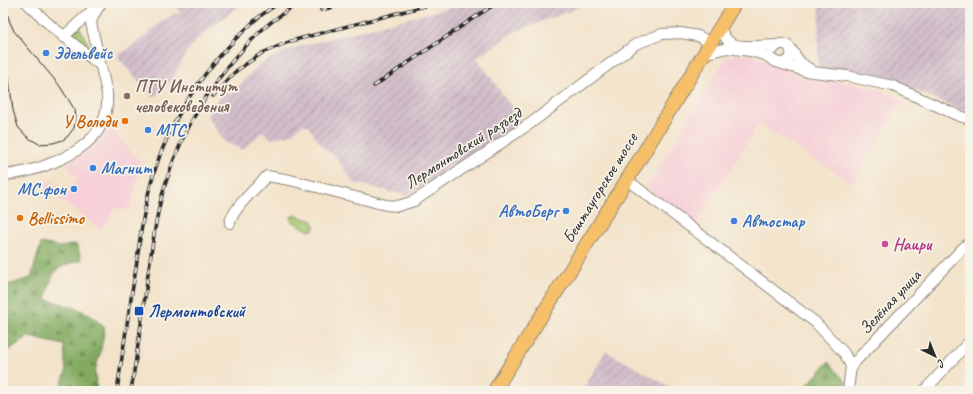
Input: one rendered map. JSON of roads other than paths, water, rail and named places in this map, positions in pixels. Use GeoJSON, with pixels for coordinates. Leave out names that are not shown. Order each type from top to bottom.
{"type":"FeatureCollection","features":[{"type":"Feature","properties":{"kind":"main road","name":"Бештаугорское шоссе"},"geometry":{"type":"LineString","coordinates":[[494,391],[627,180],[735,3]]}},
{"type":"Feature","properties":{"kind":"street"},"geometry":{"type":"LineString","coordinates":[[27,3],[63,37],[100,65]]}},
{"type":"Feature","properties":{"kind":"street"},"geometry":{"type":"LineString","coordinates":[[63,37],[100,3]]}},
{"type":"Feature","properties":{"kind":"street"},"geometry":{"type":"LineString","coordinates":[[3,175],[28,171],[57,160],[85,143],[98,130],[103,121],[108,104],[105,81],[91,23],[100,3]]}},
{"type":"Feature","properties":{"kind":"street"},"geometry":{"type":"LineString","coordinates":[[720,28],[725,38],[731,43],[739,46],[787,45],[807,68],[816,73]]}},
{"type":"Feature","properties":{"kind":"street","name":"Лермонтовский разъезд"},"geometry":{"type":"LineString","coordinates":[[230,223],[231,217],[238,208],[267,176],[290,180],[386,205],[398,206],[408,203],[420,197],[532,123],[636,44],[662,34],[681,34],[698,36],[704,39],[706,50]]}},
{"type":"Feature","properties":{"kind":"street"},"geometry":{"type":"LineString","coordinates":[[778,44],[772,53],[773,58],[779,62],[786,62],[790,59],[792,54],[791,49]]}},
{"type":"Feature","properties":{"kind":"street"},"geometry":{"type":"LineString","coordinates":[[706,50],[727,48],[750,51],[765,55],[779,62],[806,71],[847,76],[893,86],[970,119]]}},
{"type":"Feature","properties":{"kind":"street"},"geometry":{"type":"LineString","coordinates":[[627,180],[815,322],[844,353],[851,366],[848,391]]}},
{"type":"Feature","properties":{"kind":"street","name":"Зелёная улица"},"geometry":{"type":"LineString","coordinates":[[851,366],[970,242]]}},
{"type":"Feature","properties":{"kind":"street"},"geometry":{"type":"LineString","coordinates":[[924,391],[970,341]]}},
{"type":"Feature","properties":{"kind":"tram line"},"geometry":{"type":"LineString","coordinates":[[3,32],[13,110],[18,127],[27,137],[39,144],[53,143],[63,140],[74,128],[76,118],[75,110],[59,85],[14,31],[9,20],[5,3]]}},
{"type":"Feature","properties":{"kind":"railway"},"geometry":{"type":"LineString","coordinates":[[117,391],[145,210],[160,154],[180,112],[205,74],[252,23],[279,3]]}},
{"type":"Feature","properties":{"kind":"railway"},"geometry":{"type":"LineString","coordinates":[[131,391],[157,216],[166,182],[183,139],[205,99],[232,61],[264,28],[298,3]]}},
{"type":"Feature","properties":{"kind":"railway"},"geometry":{"type":"LineString","coordinates":[[321,10],[350,3]]}},
{"type":"Feature","properties":{"kind":"railway"},"geometry":{"type":"LineString","coordinates":[[213,96],[236,71],[262,53],[291,41],[436,3]]}},
{"type":"Feature","properties":{"kind":"railway"},"geometry":{"type":"LineString","coordinates":[[374,86],[497,3]]}},
{"type":"Feature","properties":{"kind":"place","name":"Эдельвейс"},"geometry":{"type":"Point","coordinates":[46,53]}},
{"type":"Feature","properties":{"kind":"place","name":"ПГУ Институт человековедения"},"geometry":{"type":"Point","coordinates":[127,96]}},
{"type":"Feature","properties":{"kind":"place","name":"У Володи"},"geometry":{"type":"Point","coordinates":[125,121]}},
{"type":"Feature","properties":{"kind":"place","name":"МТС"},"geometry":{"type":"Point","coordinates":[148,130]}},
{"type":"Feature","properties":{"kind":"place","name":"Магнит"},"geometry":{"type":"Point","coordinates":[93,168]}},
{"type":"Feature","properties":{"kind":"place","name":"МС.фон"},"geometry":{"type":"Point","coordinates":[74,189]}},
{"type":"Feature","properties":{"kind":"place","name":"АвтоБерг"},"geometry":{"type":"Point","coordinates":[566,211]}},
{"type":"Feature","properties":{"kind":"place","name":"Bellissimo"},"geometry":{"type":"Point","coordinates":[20,218]}},
{"type":"Feature","properties":{"kind":"place","name":"Автостар"},"geometry":{"type":"Point","coordinates":[734,221]}},
{"type":"Feature","properties":{"kind":"place","name":"Наири"},"geometry":{"type":"Point","coordinates":[885,244]}},
{"type":"Feature","properties":{"kind":"place","name":"Лермонтовский"},"geometry":{"type":"Point","coordinates":[139,311]}}]}
